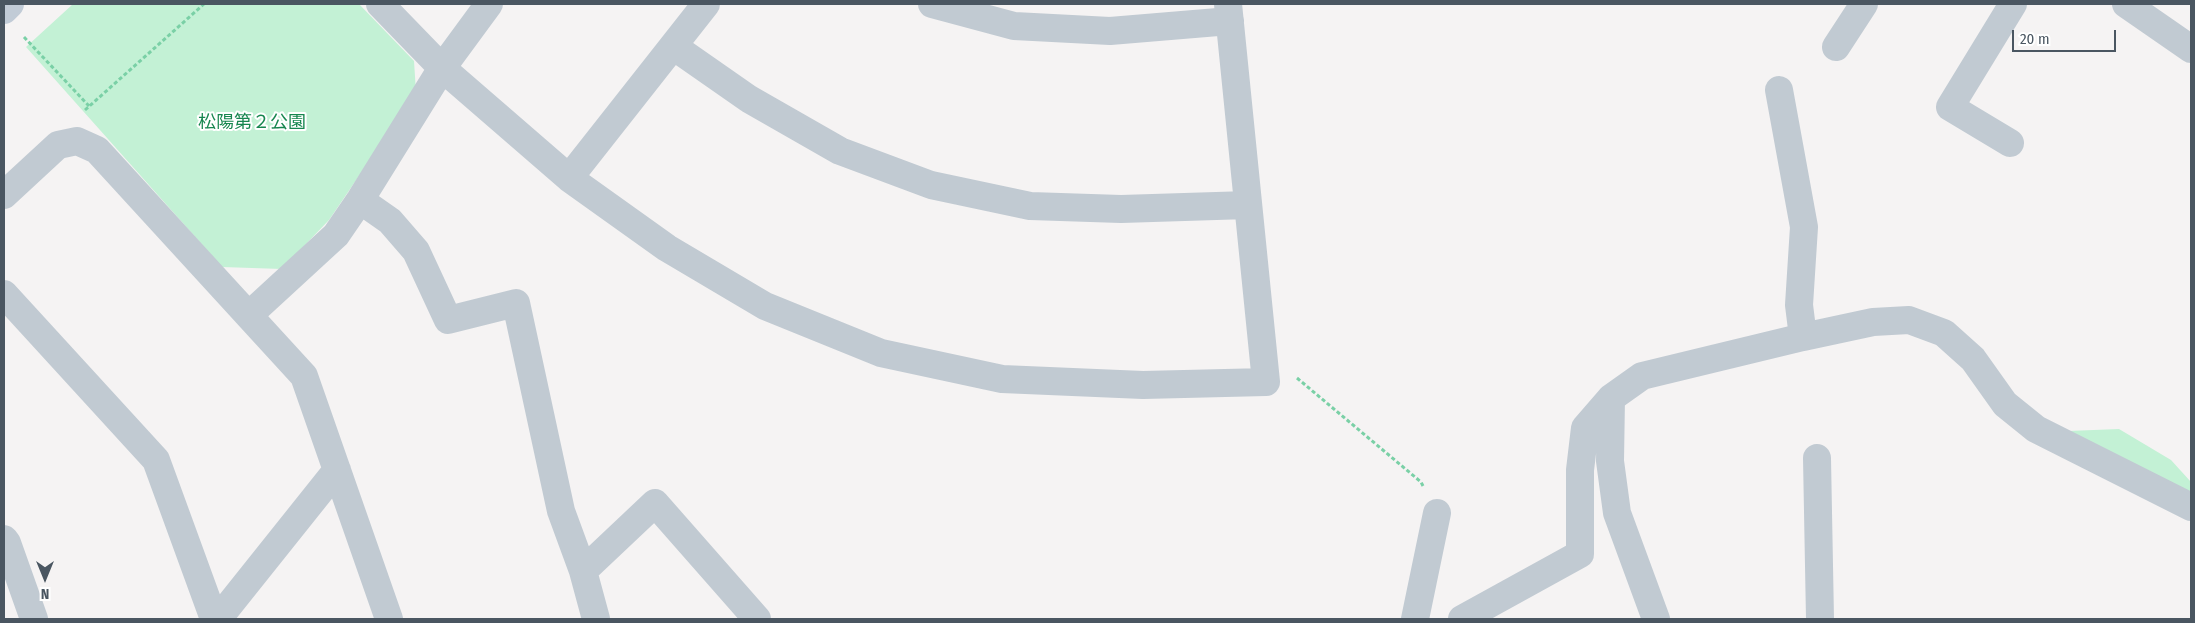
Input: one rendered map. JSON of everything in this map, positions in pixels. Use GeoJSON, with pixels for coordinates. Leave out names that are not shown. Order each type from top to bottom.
{"type":"FeatureCollection","features":[{"type":"Feature","properties":{"kind":"street"},"geometry":{"type":"LineString","coordinates":[[4,10],[10,4]]}},
{"type":"Feature","properties":{"kind":"street"},"geometry":{"type":"LineString","coordinates":[[380,4],[442,68],[569,178],[667,248],[765,306],[881,353],[1002,379],[1143,386],[1266,382],[1229,12],[1110,32],[1014,26],[932,4]]}},
{"type":"Feature","properties":{"kind":"street"},"geometry":{"type":"LineString","coordinates":[[249,315],[336,235],[360,200],[442,68],[489,4]]}},
{"type":"Feature","properties":{"kind":"street"},"geometry":{"type":"LineString","coordinates":[[569,178],[706,4]]}},
{"type":"Feature","properties":{"kind":"street"},"geometry":{"type":"LineString","coordinates":[[1836,47],[1864,4]]}},
{"type":"Feature","properties":{"kind":"street"},"geometry":{"type":"LineString","coordinates":[[2010,143],[1950,107],[2013,4]]}},
{"type":"Feature","properties":{"kind":"street"},"geometry":{"type":"LineString","coordinates":[[2126,4],[2191,49]]}},
{"type":"Feature","properties":{"kind":"street"},"geometry":{"type":"LineString","coordinates":[[673,46],[749,99],[840,151],[931,185],[1030,206],[1120,209],[1248,205]]}},
{"type":"Feature","properties":{"kind":"street"},"geometry":{"type":"LineString","coordinates":[[1780,90],[1804,226],[1799,305],[1803,337]]}},
{"type":"Feature","properties":{"kind":"street"},"geometry":{"type":"LineString","coordinates":[[4,194],[58,145],[77,141],[98,150],[249,315],[304,376],[389,619]]}},
{"type":"Feature","properties":{"kind":"street"},"geometry":{"type":"LineString","coordinates":[[360,200],[390,221],[416,251],[448,320],[516,303],[561,511],[583,571],[596,619]]}},
{"type":"Feature","properties":{"kind":"street"},"geometry":{"type":"LineString","coordinates":[[4,294],[156,460],[216,619]]}},
{"type":"Feature","properties":{"kind":"street"},"geometry":{"type":"LineString","coordinates":[[1462,619],[1580,554],[1580,470],[1585,428],[1611,398],[1642,376],[1873,322],[1909,320],[1944,333],[1973,358],[2005,404],[2036,428],[2191,507]]}},
{"type":"Feature","properties":{"kind":"street"},"geometry":{"type":"LineString","coordinates":[[1611,398],[1610,461],[1618,514],[1656,619]]}},
{"type":"Feature","properties":{"kind":"street"},"geometry":{"type":"LineString","coordinates":[[1817,458],[1820,619]]}},
{"type":"Feature","properties":{"kind":"street"},"geometry":{"type":"LineString","coordinates":[[216,619],[337,470]]}},
{"type":"Feature","properties":{"kind":"street"},"geometry":{"type":"LineString","coordinates":[[583,571],[655,503],[757,619]]}},
{"type":"Feature","properties":{"kind":"street"},"geometry":{"type":"LineString","coordinates":[[1415,619],[1436,514]]}},
{"type":"Feature","properties":{"kind":"street"},"geometry":{"type":"LineString","coordinates":[[4,539],[34,619]]}},
{"type":"Feature","properties":{"kind":"path"},"geometry":{"type":"LineString","coordinates":[[95,100],[204,4]]}},
{"type":"Feature","properties":{"kind":"path"},"geometry":{"type":"LineString","coordinates":[[24,37],[89,106]]}},
{"type":"Feature","properties":{"kind":"path"},"geometry":{"type":"LineString","coordinates":[[1312,391],[1421,482],[1436,514]]}},
{"type":"Feature","properties":{"kind":"green space","name":"松陽第２公園"},"geometry":{"type":"Polygon","coordinates":[[[73,4],[359,4],[414,61],[416,92],[329,220],[282,269],[222,267],[26,47],[73,4]]]}},
{"type":"Feature","properties":{"kind":"green space"},"geometry":{"type":"Polygon","coordinates":[[[2119,429],[2171,460],[2191,482],[2191,492],[2068,431],[2119,429]]]}}]}
